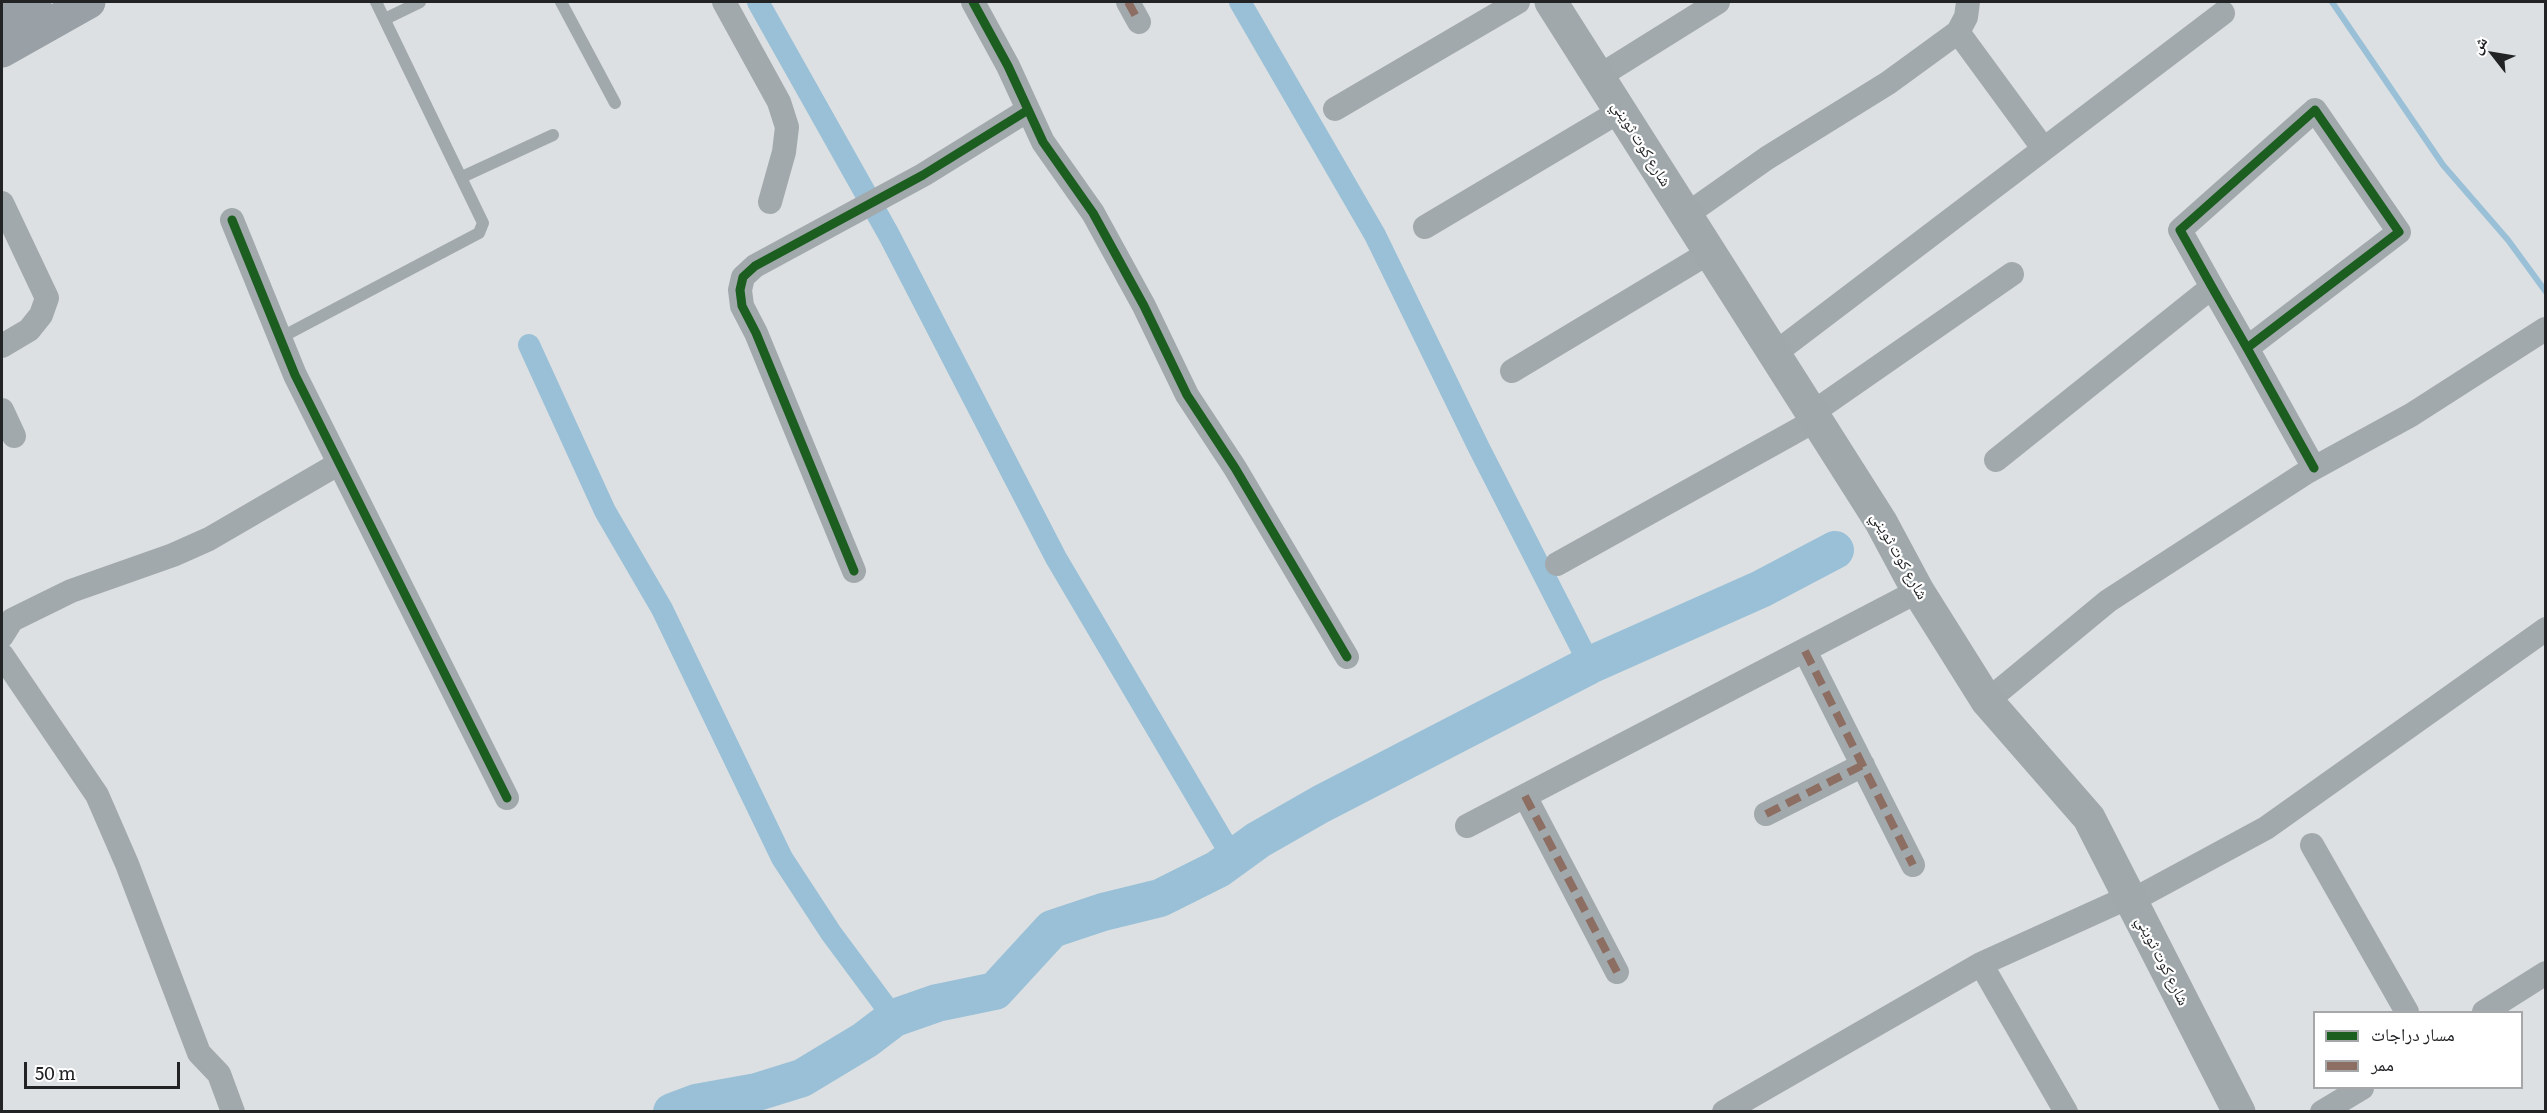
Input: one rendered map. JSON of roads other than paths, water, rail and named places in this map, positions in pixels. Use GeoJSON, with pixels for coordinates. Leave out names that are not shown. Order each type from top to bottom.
{"type":"FeatureCollection","features":[{"type":"Feature","properties":{"kind":"main road"},"geometry":{"type":"LineString","coordinates":[[2,20],[35,2]]}},
{"type":"Feature","properties":{"kind":"main road"},"geometry":{"type":"LineString","coordinates":[[2,51],[88,2]]}},
{"type":"Feature","properties":{"kind":"main road","name":"شارع كوت ثويني"},"geometry":{"type":"LineString","coordinates":[[1551,2],[1881,522],[1918,591],[1987,700],[2089,818],[2238,1111]]}},
{"type":"Feature","properties":{"kind":"street"},"geometry":{"type":"LineString","coordinates":[[724,2],[779,102],[786,127],[784,152],[770,202]]}},
{"type":"Feature","properties":{"kind":"street"},"geometry":{"type":"LineString","coordinates":[[973,2],[1043,142],[1093,213],[1144,306],[1187,395],[1235,468],[1347,657]]}},
{"type":"Feature","properties":{"kind":"street"},"geometry":{"type":"LineString","coordinates":[[1335,109],[1518,2]]}},
{"type":"Feature","properties":{"kind":"street"},"geometry":{"type":"LineString","coordinates":[[1598,77],[1718,2]]}},
{"type":"Feature","properties":{"kind":"street"},"geometry":{"type":"LineString","coordinates":[[1686,214],[1767,158],[1888,83],[1958,32],[1966,16],[1968,2]]}},
{"type":"Feature","properties":{"kind":"street"},"geometry":{"type":"LineString","coordinates":[[1774,354],[2223,13]]}},
{"type":"Feature","properties":{"kind":"street"},"geometry":{"type":"LineString","coordinates":[[1958,32],[2043,148]]}},
{"type":"Feature","properties":{"kind":"street"},"geometry":{"type":"LineString","coordinates":[[854,571],[756,333],[742,306],[740,290],[743,277],[755,266],[923,176],[1028,110]]}},
{"type":"Feature","properties":{"kind":"street"},"geometry":{"type":"LineString","coordinates":[[2247,348],[2399,232],[2315,110],[2180,230],[2314,468]]}},
{"type":"Feature","properties":{"kind":"street"},"geometry":{"type":"LineString","coordinates":[[1425,227],[1620,111]]}},
{"type":"Feature","properties":{"kind":"street"},"geometry":{"type":"LineString","coordinates":[[2,202],[47,298],[41,315],[29,330],[2,346]]}},
{"type":"Feature","properties":{"kind":"street"},"geometry":{"type":"LineString","coordinates":[[232,220],[278,339],[338,464],[397,576],[507,798]]}},
{"type":"Feature","properties":{"kind":"street"},"geometry":{"type":"LineString","coordinates":[[1512,371],[1710,252]]}},
{"type":"Feature","properties":{"kind":"street"},"geometry":{"type":"LineString","coordinates":[[1557,564],[1814,417],[2012,274]]}},
{"type":"Feature","properties":{"kind":"street"},"geometry":{"type":"LineString","coordinates":[[1996,460],[2212,286]]}},
{"type":"Feature","properties":{"kind":"street"},"geometry":{"type":"LineString","coordinates":[[1987,700],[2108,601],[2314,468],[2411,415],[2545,329]]}},
{"type":"Feature","properties":{"kind":"street"},"geometry":{"type":"LineString","coordinates":[[2,410],[14,436]]}},
{"type":"Feature","properties":{"kind":"street"},"geometry":{"type":"LineString","coordinates":[[2,636],[12,620],[71,591],[173,555],[209,539],[338,464]]}},
{"type":"Feature","properties":{"kind":"street"},"geometry":{"type":"LineString","coordinates":[[1467,826],[1918,591]]}},
{"type":"Feature","properties":{"kind":"street"},"geometry":{"type":"LineString","coordinates":[[1724,1112],[1981,964],[2130,899],[2266,828],[2546,629]]}},
{"type":"Feature","properties":{"kind":"street"},"geometry":{"type":"LineString","coordinates":[[1805,651],[1913,866]]}},
{"type":"Feature","properties":{"kind":"street"},"geometry":{"type":"LineString","coordinates":[[2,655],[97,795],[127,864],[200,1053],[219,1074],[233,1112]]}},
{"type":"Feature","properties":{"kind":"street"},"geometry":{"type":"LineString","coordinates":[[1766,814],[1863,765]]}},
{"type":"Feature","properties":{"kind":"street"},"geometry":{"type":"LineString","coordinates":[[1525,796],[1617,972]]}},
{"type":"Feature","properties":{"kind":"street"},"geometry":{"type":"LineString","coordinates":[[2312,845],[2406,1011]]}},
{"type":"Feature","properties":{"kind":"street"},"geometry":{"type":"LineString","coordinates":[[1981,964],[2066,1112]]}},
{"type":"Feature","properties":{"kind":"street"},"geometry":{"type":"LineString","coordinates":[[2486,1011],[2546,973]]}},
{"type":"Feature","properties":{"kind":"street"},"geometry":{"type":"LineString","coordinates":[[2322,1112],[2360,1089]]}},
{"type":"Feature","properties":{"kind":"lane"},"geometry":{"type":"LineString","coordinates":[[278,339],[479,233],[483,223],[376,2]]}},
{"type":"Feature","properties":{"kind":"lane"},"geometry":{"type":"LineString","coordinates":[[385,19],[420,2]]}},
{"type":"Feature","properties":{"kind":"lane"},"geometry":{"type":"LineString","coordinates":[[561,2],[615,103]]}},
{"type":"Feature","properties":{"kind":"lane"},"geometry":{"type":"LineString","coordinates":[[462,177],[553,135]]}},
{"type":"Feature","properties":{"kind":"waterway"},"geometry":{"type":"LineString","coordinates":[[758,2],[889,235],[1056,558],[1233,858]]}},
{"type":"Feature","properties":{"kind":"waterway"},"geometry":{"type":"LineString","coordinates":[[1240,2],[1375,235],[1479,448],[1590,665]]}},
{"type":"Feature","properties":{"kind":"waterway"},"geometry":{"type":"LineString","coordinates":[[2332,2],[2443,165],[2508,240],[2546,292]]}},
{"type":"Feature","properties":{"kind":"waterway"},"geometry":{"type":"LineString","coordinates":[[529,345],[605,511],[662,609],[782,858],[831,933],[894,1018]]}},
{"type":"Feature","properties":{"kind":"waterway"},"geometry":{"type":"LineString","coordinates":[[672,1112],[696,1103],[757,1092],[802,1078],[865,1040],[894,1018],[937,1003],[995,991],[1052,929],[1103,912],[1160,898],[1218,869],[1258,840],[1321,804],[1590,665],[1761,589],[1835,550]]}}]}
